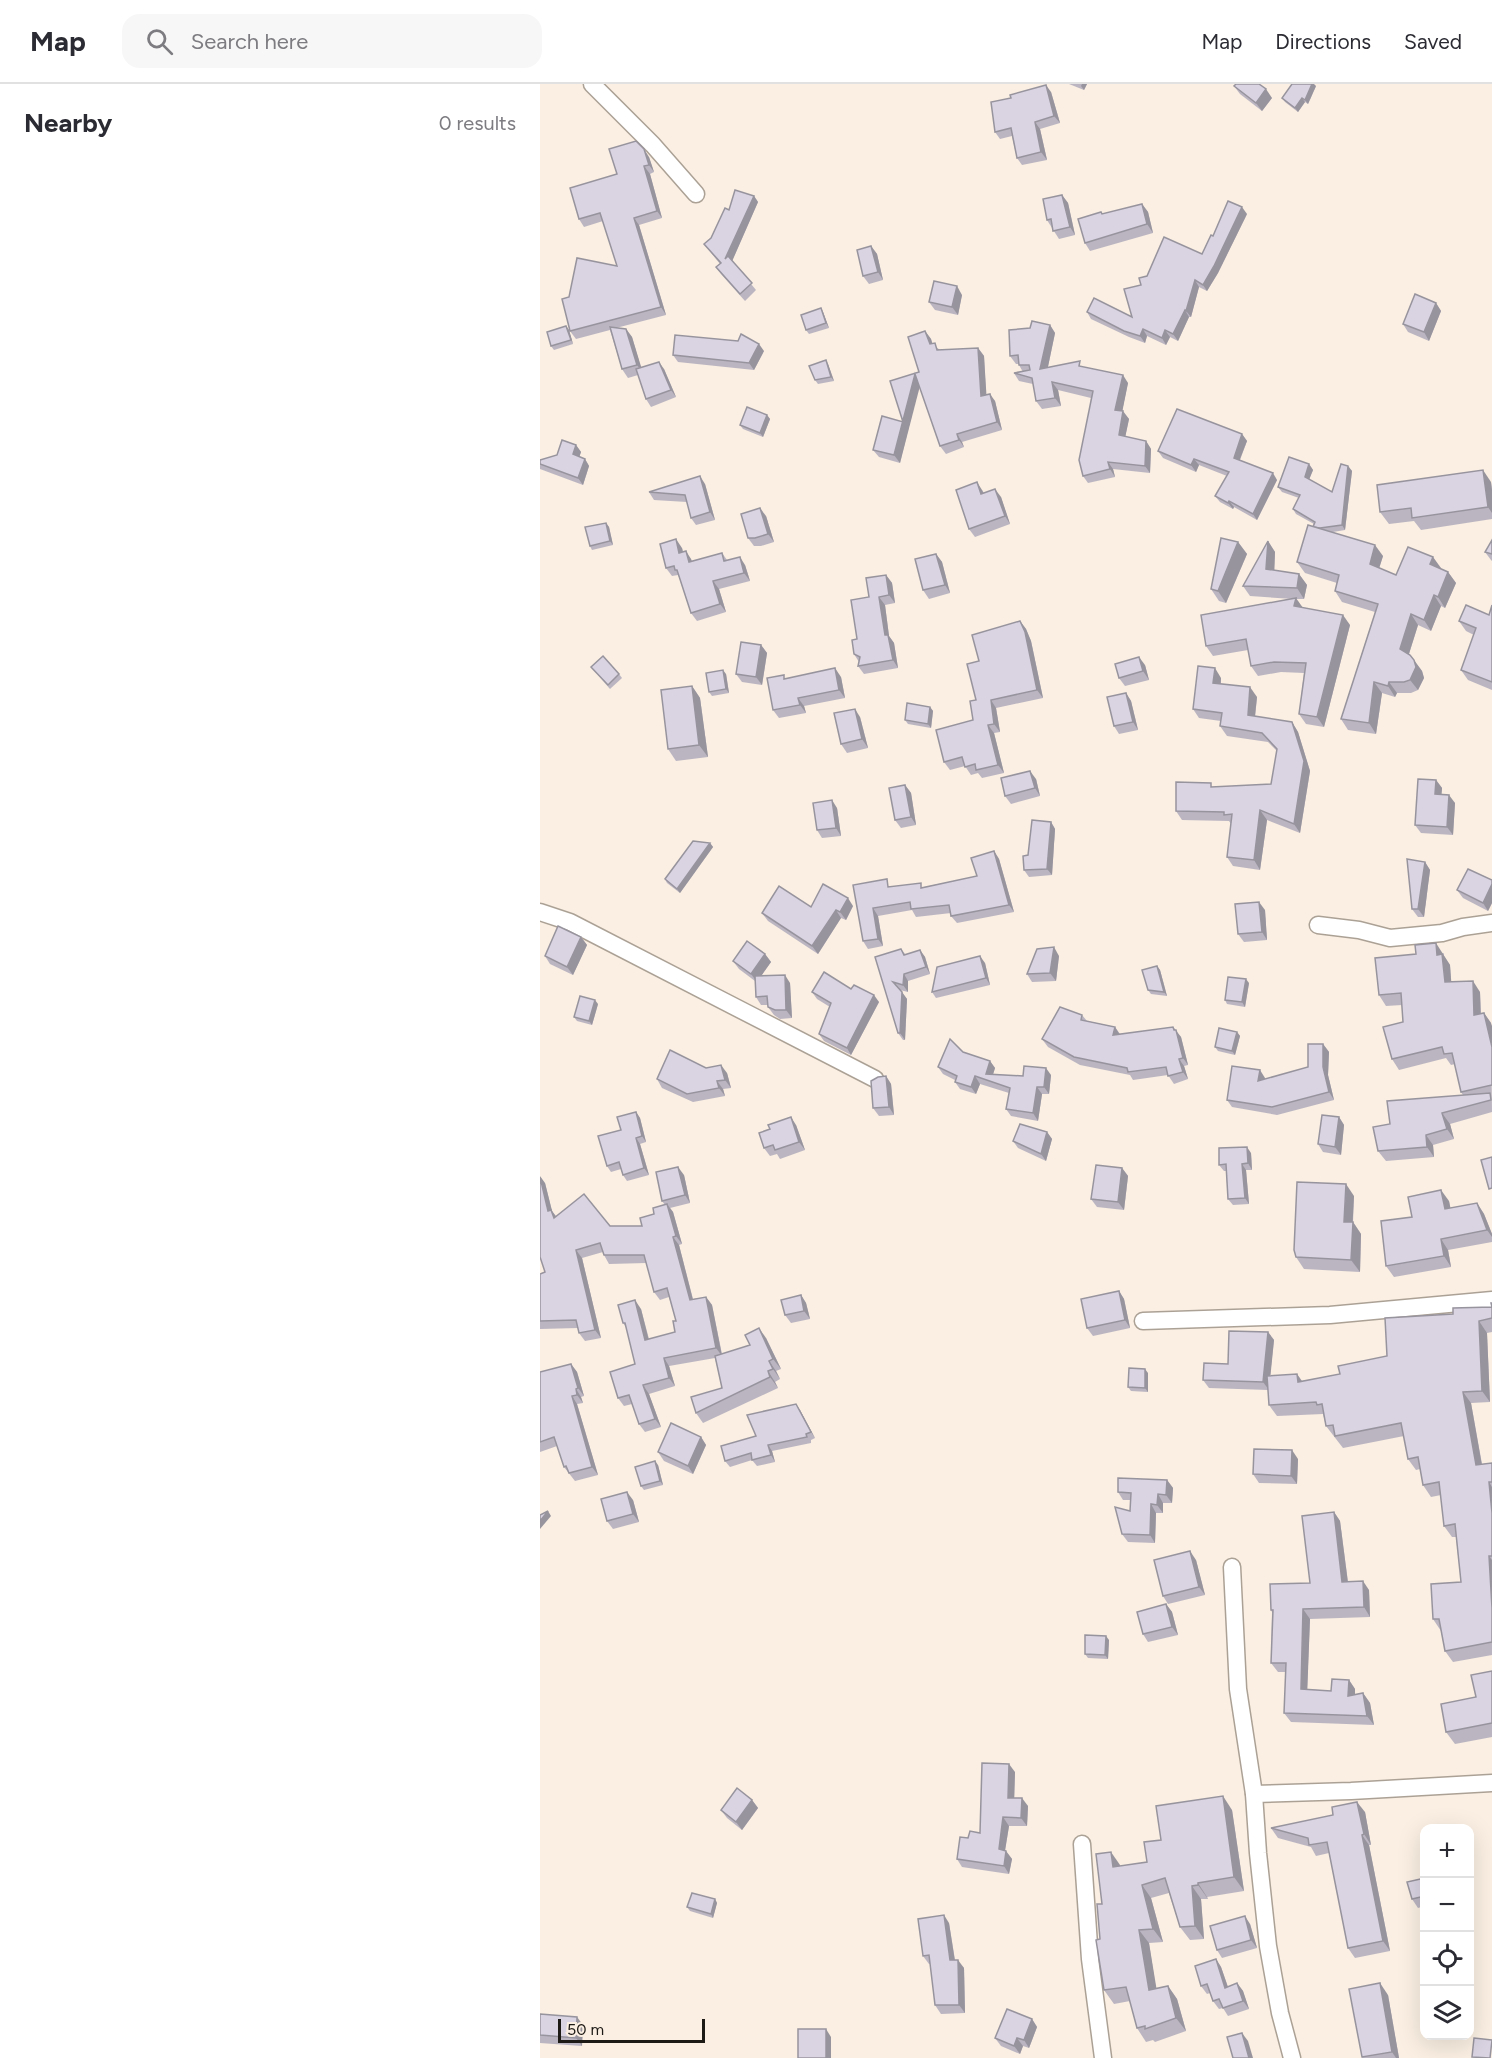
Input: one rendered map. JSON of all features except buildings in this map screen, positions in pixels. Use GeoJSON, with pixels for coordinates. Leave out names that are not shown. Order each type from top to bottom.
{"type":"FeatureCollection","features":[{"type":"Feature","properties":{"kind":"street"},"geometry":{"type":"LineString","coordinates":[[592,84],[653,145],[696,194]]}},
{"type":"Feature","properties":{"kind":"street"},"geometry":{"type":"LineString","coordinates":[[540,912],[570,922],[875,1079]]}},
{"type":"Feature","properties":{"kind":"street"},"geometry":{"type":"LineString","coordinates":[[1318,925],[1359,930],[1390,938],[1442,933],[1492,923]]}},
{"type":"Feature","properties":{"kind":"street"},"geometry":{"type":"LineString","coordinates":[[1143,1321],[1330,1315],[1492,1300]]}},
{"type":"Feature","properties":{"kind":"street"},"geometry":{"type":"LineString","coordinates":[[1232,1567],[1238,1689],[1254,1794],[1257,1853],[1268,1946],[1280,2013],[1292,2058]]}},
{"type":"Feature","properties":{"kind":"street"},"geometry":{"type":"LineString","coordinates":[[1254,1794],[1492,1783]]}},
{"type":"Feature","properties":{"kind":"street"},"geometry":{"type":"LineString","coordinates":[[1082,1844],[1090,1959],[1103,2058]]}}]}
